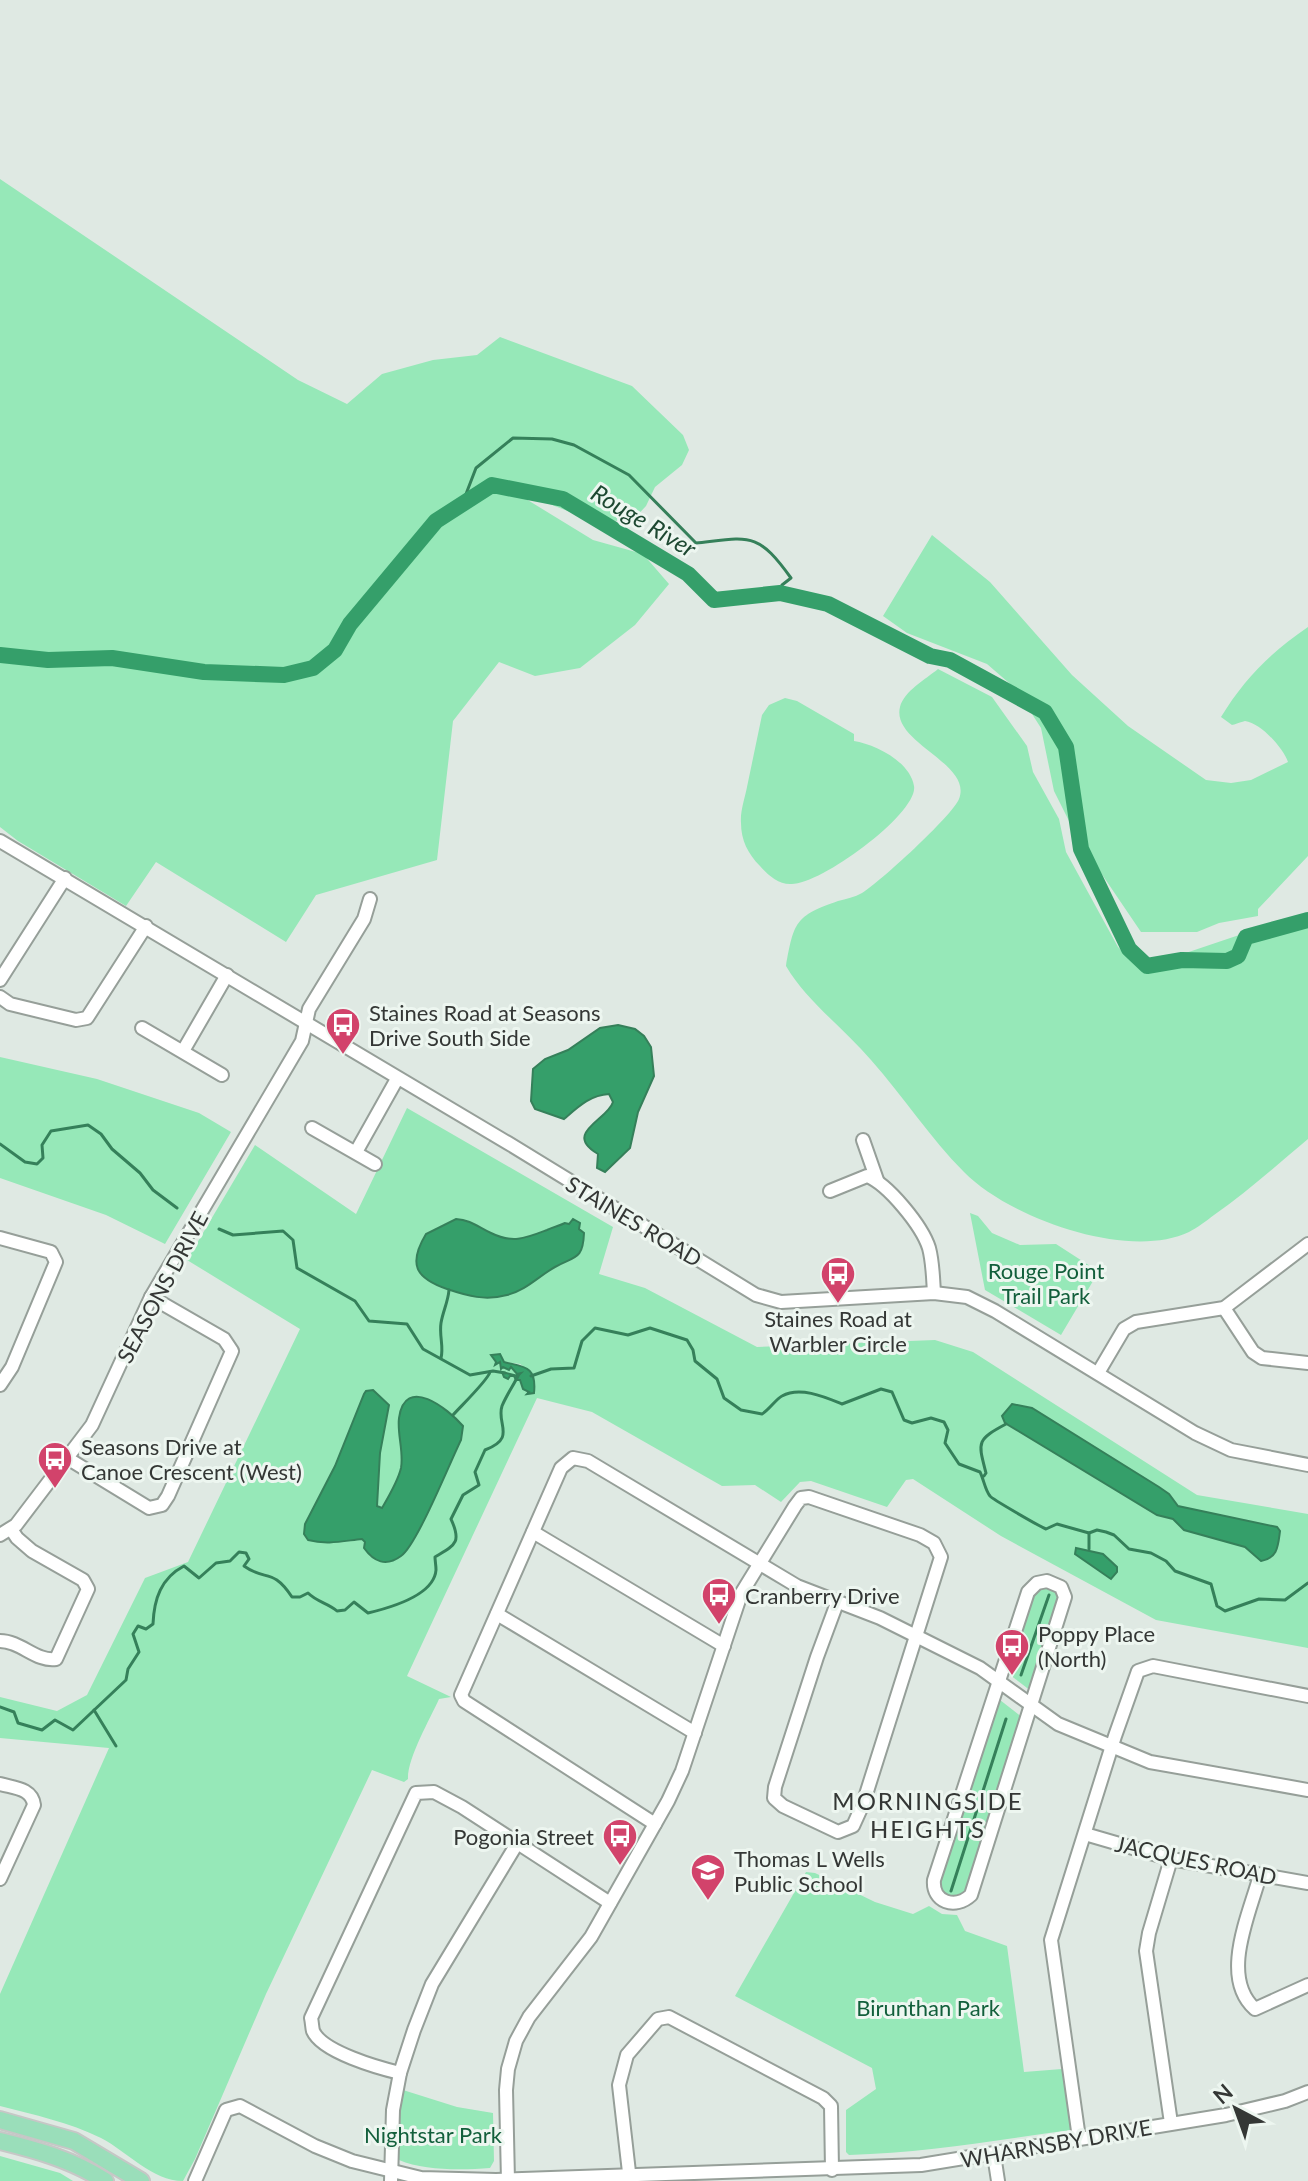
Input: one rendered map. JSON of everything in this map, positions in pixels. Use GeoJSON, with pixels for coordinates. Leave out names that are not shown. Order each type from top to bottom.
{"type":"FeatureCollection","features":[{"type":"Feature","properties":{"kind":"main road"},"geometry":{"type":"LineString","coordinates":[[0,2120],[74,2141],[141,2181]]}},
{"type":"Feature","properties":{"kind":"main road"},"geometry":{"type":"LineString","coordinates":[[0,2141],[39,2150],[83,2167],[105,2181]]}},
{"type":"Feature","properties":{"kind":"street","name":"STAINES ROAD"},"geometry":{"type":"LineString","coordinates":[[0,841],[756,1295],[781,1302],[934,1293],[967,1297],[1195,1433],[1231,1450],[1308,1465]]}},
{"type":"Feature","properties":{"kind":"street"},"geometry":{"type":"LineString","coordinates":[[0,980],[65,878]]}},
{"type":"Feature","properties":{"kind":"street","name":"SEASONS DRIVE"},"geometry":{"type":"LineString","coordinates":[[6,1532],[92,1425],[151,1297],[302,1041],[309,1009],[364,919],[370,899]]}},
{"type":"Feature","properties":{"kind":"street"},"geometry":{"type":"LineString","coordinates":[[0,997],[10,1004],[76,1020],[87,1018],[146,926]]}},
{"type":"Feature","properties":{"kind":"street"},"geometry":{"type":"LineString","coordinates":[[183,1051],[227,975]]}},
{"type":"Feature","properties":{"kind":"street"},"geometry":{"type":"LineString","coordinates":[[142,1028],[222,1075]]}},
{"type":"Feature","properties":{"kind":"street"},"geometry":{"type":"LineString","coordinates":[[356,1152],[397,1079]]}},
{"type":"Feature","properties":{"kind":"street"},"geometry":{"type":"LineString","coordinates":[[312,1128],[375,1164]]}},
{"type":"Feature","properties":{"kind":"street"},"geometry":{"type":"LineString","coordinates":[[863,1140],[877,1180]]}},
{"type":"Feature","properties":{"kind":"street"},"geometry":{"type":"LineString","coordinates":[[830,1191],[867,1176],[884,1185],[925,1239],[931,1256],[934,1293]]}},
{"type":"Feature","properties":{"kind":"street"},"geometry":{"type":"LineString","coordinates":[[0,1238],[51,1252],[56,1262],[12,1367],[0,1385]]}},
{"type":"Feature","properties":{"kind":"street"},"geometry":{"type":"LineString","coordinates":[[1098,1373],[1124,1329],[1136,1322],[1224,1308],[1308,1244]]}},
{"type":"Feature","properties":{"kind":"street"},"geometry":{"type":"LineString","coordinates":[[67,1458],[149,1508],[162,1505],[168,1496],[232,1351],[224,1339],[151,1297]]}},
{"type":"Feature","properties":{"kind":"street"},"geometry":{"type":"LineString","coordinates":[[1224,1308],[1253,1352],[1262,1358],[1308,1363]]}},
{"type":"Feature","properties":{"kind":"street"},"geometry":{"type":"LineString","coordinates":[[655,1824],[464,1701],[461,1695],[561,1468],[573,1458],[588,1461],[797,1586],[880,1618],[980,1668],[1058,1724],[1111,1748],[1150,1762],[1308,1790]]}},
{"type":"Feature","properties":{"kind":"street"},"geometry":{"type":"LineString","coordinates":[[508,2181],[506,2090],[516,2041],[529,2017],[591,1937],[655,1824],[682,1771],[741,1594],[801,1498],[809,1497],[920,1535],[934,1543],[941,1557],[863,1804],[853,1826],[838,1832],[783,1806],[774,1798],[807,1686],[837,1603]]}},
{"type":"Feature","properties":{"kind":"street"},"geometry":{"type":"LineString","coordinates":[[0,1641],[14,1642],[45,1659],[56,1659],[88,1589],[83,1580],[6,1532]]}},
{"type":"Feature","properties":{"kind":"street"},"geometry":{"type":"LineString","coordinates":[[533,1532],[724,1646]]}},
{"type":"Feature","properties":{"kind":"street"},"geometry":{"type":"LineString","coordinates":[[1047,1581],[1061,1587],[1065,1597],[1032,1706],[971,1895],[964,1901],[944,1902],[934,1889],[934,1880],[1028,1592],[1037,1583],[1047,1581]]}},
{"type":"Feature","properties":{"kind":"street"},"geometry":{"type":"LineString","coordinates":[[497,1614],[695,1733]]}},
{"type":"Feature","properties":{"kind":"street"},"geometry":{"type":"LineString","coordinates":[[1079,2138],[1051,1940],[1138,1671],[1153,1666],[1308,1696]]}},
{"type":"Feature","properties":{"kind":"street"},"geometry":{"type":"LineString","coordinates":[[0,1784],[28,1792],[34,1805],[0,1879]]}},
{"type":"Feature","properties":{"kind":"street"},"geometry":{"type":"LineString","coordinates":[[400,2073],[359,2061],[319,2039],[311,2018],[416,1793],[434,1792],[518,1842],[610,1903]]}},
{"type":"Feature","properties":{"kind":"street","name":"JACQUES ROAD"},"geometry":{"type":"LineString","coordinates":[[1085,1834],[1171,1859],[1308,1883]]}},
{"type":"Feature","properties":{"kind":"street"},"geometry":{"type":"LineString","coordinates":[[391,2176],[393,2110],[400,2073],[432,1984],[518,1842]]}},
{"type":"Feature","properties":{"kind":"street"},"geometry":{"type":"LineString","coordinates":[[1171,1859],[1146,1951],[1171,2123]]}},
{"type":"Feature","properties":{"kind":"street"},"geometry":{"type":"LineString","coordinates":[[1260,1875],[1237,1957],[1248,2003],[1255,2009],[1308,1985]]}},
{"type":"Feature","properties":{"kind":"street"},"geometry":{"type":"LineString","coordinates":[[630,2178],[619,2085],[627,2055],[658,2019],[669,2017],[823,2098],[831,2106],[832,2170]]}},
{"type":"Feature","properties":{"kind":"street","name":"WHARNSBY DRIVE"},"geometry":{"type":"LineString","coordinates":[[195,2181],[226,2110],[240,2106],[315,2146],[391,2176],[508,2181],[921,2165],[1226,2115],[1285,2101],[1308,2092]]}},
{"type":"Feature","properties":{"kind":"street"},"geometry":{"type":"LineString","coordinates":[[994,2155],[998,2181]]}},
{"type":"Feature","properties":{"kind":"green space"},"geometry":{"type":"Polygon","coordinates":[[[0,179],[298,380],[347,404],[382,374],[433,360],[477,355],[500,337],[632,386],[683,435],[689,450],[682,465],[655,487],[646,506],[630,523],[578,515],[508,488],[593,540],[643,554],[669,584],[635,625],[580,668],[535,676],[499,662],[453,721],[437,860],[316,895],[286,942],[156,862],[126,906],[0,827],[0,179]]]}},
{"type":"Feature","properties":{"kind":"green space"},"geometry":{"type":"Polygon","coordinates":[[[932,535],[990,582],[1072,675],[1128,726],[1206,780],[1231,783],[1251,780],[1288,762],[1276,743],[1258,726],[1245,721],[1232,725],[1221,717],[1259,667],[1308,627],[1308,856],[1258,909],[1258,916],[1219,923],[1197,932],[1141,932],[1078,839],[1054,791],[1041,728],[1016,689],[987,664],[907,633],[883,616],[932,535]]]}},
{"type":"Feature","properties":{"kind":"green space"},"geometry":{"type":"Polygon","coordinates":[[[938,669],[992,697],[1027,746],[1033,772],[1059,819],[1066,852],[1118,947],[1126,955],[1141,961],[1165,960],[1251,931],[1308,918],[1308,1139],[1238,1197],[1189,1232],[1164,1240],[1103,1238],[1039,1219],[984,1189],[952,1159],[871,1060],[804,991],[786,966],[791,939],[805,917],[871,887],[930,834],[959,799],[960,786],[954,774],[907,732],[901,720],[902,701],[938,669]]]}},
{"type":"Feature","properties":{"kind":"green space"},"geometry":{"type":"Polygon","coordinates":[[[785,698],[797,701],[854,734],[854,741],[890,755],[906,769],[914,786],[911,798],[901,813],[864,846],[822,874],[790,884],[766,873],[749,852],[741,829],[742,809],[762,715],[769,705],[785,698]]]}},
{"type":"Feature","properties":{"kind":"green space"},"geometry":{"type":"Polygon","coordinates":[[[0,1057],[97,1079],[199,1113],[231,1132],[165,1244],[106,1215],[0,1178],[0,1057]]]}},
{"type":"Feature","properties":{"kind":"green space"},"geometry":{"type":"Polygon","coordinates":[[[407,1108],[613,1227],[599,1274],[645,1288],[757,1347],[935,1340],[973,1352],[1197,1495],[1308,1514],[1308,1648],[1156,1620],[1001,1536],[913,1479],[906,1480],[887,1507],[811,1481],[800,1482],[781,1502],[755,1485],[722,1486],[592,1412],[537,1398],[407,1676],[451,1697],[439,1699],[415,1750],[408,1779],[404,1782],[372,1770],[266,1994],[183,2181],[151,2171],[89,2132],[0,2106],[0,1994],[109,1748],[0,1738],[0,1697],[57,1711],[87,1695],[145,1578],[188,1562],[300,1329],[187,1260],[255,1145],[356,1214],[407,1108]],[[494,1354],[492,1358],[495,1366],[500,1362],[501,1367],[512,1367],[522,1372],[517,1380],[526,1392],[533,1393],[530,1371],[520,1364],[503,1362],[500,1354],[494,1354]]]}},
{"type":"Feature","properties":{"kind":"green space","name":"Rouge Point Trail Park"},"geometry":{"type":"Polygon","coordinates":[[[970,1213],[978,1216],[992,1233],[1020,1245],[1056,1244],[1104,1275],[1096,1276],[1061,1335],[985,1290],[970,1213]]]}},
{"type":"Feature","properties":{"kind":"green space"},"geometry":{"type":"Polygon","coordinates":[[[1041,1584],[1059,1592],[1061,1598],[1031,1691],[1006,1672],[1028,1599],[1041,1584]]]}},
{"type":"Feature","properties":{"kind":"green space"},"geometry":{"type":"Polygon","coordinates":[[[1000,1700],[1023,1718],[969,1889],[954,1899],[942,1895],[938,1885],[996,1701],[1000,1700]]]}},
{"type":"Feature","properties":{"kind":"green space","name":"Birunthan Park"},"geometry":{"type":"Polygon","coordinates":[[[806,1872],[815,1873],[875,1902],[913,1914],[929,1906],[942,1914],[957,1915],[965,1931],[1007,1946],[1024,2072],[1062,2069],[1071,2130],[933,2149],[849,2155],[846,2152],[846,2110],[876,2089],[872,2068],[735,1996],[806,1872]]]}},
{"type":"Feature","properties":{"kind":"green space","name":"Nightstar Park"},"geometry":{"type":"Polygon","coordinates":[[[403,2090],[457,2107],[493,2113],[494,2161],[490,2168],[432,2168],[399,2160],[399,2108],[403,2090]]]}},
{"type":"Feature","properties":{"kind":"green space"},"geometry":{"type":"Polygon","coordinates":[[[0,2156],[60,2173],[73,2181],[0,2181],[0,2156]]]}},
{"type":"Feature","properties":{"kind":"shaded area"},"geometry":{"type":"Polygon","coordinates":[[[618,1025],[635,1029],[644,1036],[651,1047],[654,1076],[638,1112],[630,1148],[605,1172],[597,1168],[598,1154],[584,1140],[590,1127],[613,1102],[609,1094],[590,1099],[564,1119],[535,1109],[531,1101],[533,1069],[600,1028],[618,1025]]]}},
{"type":"Feature","properties":{"kind":"shaded area"},"geometry":{"type":"Polygon","coordinates":[[[456,1219],[499,1236],[519,1239],[569,1224],[573,1219],[580,1223],[579,1229],[584,1233],[582,1248],[577,1256],[514,1293],[491,1298],[455,1292],[428,1280],[416,1262],[426,1234],[456,1219]]]}},
{"type":"Feature","properties":{"kind":"shaded area"},"geometry":{"type":"Polygon","coordinates":[[[500,1354],[504,1362],[531,1372],[534,1393],[527,1394],[529,1392],[514,1376],[504,1377],[502,1372],[518,1376],[521,1373],[517,1374],[511,1367],[509,1370],[501,1369],[500,1362],[495,1365],[491,1355],[500,1354]]]}},
{"type":"Feature","properties":{"kind":"shaded area"},"geometry":{"type":"Polygon","coordinates":[[[373,1390],[389,1405],[380,1453],[377,1506],[382,1508],[401,1468],[399,1418],[409,1398],[428,1399],[438,1404],[463,1426],[461,1440],[416,1536],[401,1556],[385,1562],[376,1560],[368,1553],[362,1539],[322,1542],[308,1540],[304,1534],[305,1524],[335,1466],[364,1394],[373,1390]]]}},
{"type":"Feature","properties":{"kind":"shaded area"},"geometry":{"type":"Polygon","coordinates":[[[1012,1404],[1032,1408],[1159,1487],[1178,1506],[1277,1527],[1280,1531],[1276,1550],[1271,1557],[1261,1561],[1245,1547],[1184,1530],[1173,1519],[1157,1515],[1005,1423],[1002,1416],[1012,1404]]]}},
{"type":"Feature","properties":{"kind":"shaded area"},"geometry":{"type":"Polygon","coordinates":[[[1076,1548],[1103,1554],[1117,1567],[1117,1572],[1111,1579],[1075,1554],[1076,1548]]]}},
{"type":"Feature","properties":{"kind":"waterway"},"geometry":{"type":"LineString","coordinates":[[466,494],[476,468],[513,438],[552,439],[574,445],[629,475],[696,543],[741,539],[760,545],[791,578],[782,585]]}},
{"type":"Feature","properties":{"kind":"waterway","name":"Rouge River"},"geometry":{"type":"LineString","coordinates":[[0,655],[48,660],[112,658],[204,672],[284,675],[313,668],[335,650],[350,624],[436,521],[492,485],[563,499],[688,574],[714,600],[780,593],[828,604],[930,656],[950,660],[1045,712],[1066,747],[1081,849],[1129,949],[1147,966],[1182,960],[1227,961],[1238,956],[1246,937],[1308,920]]}},
{"type":"Feature","properties":{"kind":"waterway"},"geometry":{"type":"LineString","coordinates":[[0,1144],[25,1162],[37,1164],[43,1158],[42,1145],[51,1131],[88,1125],[101,1134],[153,1190],[177,1208]]}},
{"type":"Feature","properties":{"kind":"waterway"},"geometry":{"type":"LineString","coordinates":[[219,1229],[233,1235],[283,1231],[293,1240],[297,1268],[355,1301],[369,1321],[407,1324],[423,1349],[470,1375],[493,1371],[505,1373]]}},
{"type":"Feature","properties":{"kind":"waterway"},"geometry":{"type":"LineString","coordinates":[[441,1358],[441,1323],[449,1290]]}},
{"type":"Feature","properties":{"kind":"waterway"},"geometry":{"type":"LineString","coordinates":[[531,1376],[551,1369],[574,1368],[582,1341],[595,1328],[628,1335],[650,1328],[687,1340],[695,1361],[717,1379],[724,1398],[741,1410],[762,1414],[789,1393],[812,1394],[842,1404],[881,1389],[892,1392],[904,1420],[912,1423],[931,1418],[944,1422],[948,1430],[945,1443],[959,1464],[980,1472],[988,1494],[999,1502],[1046,1529],[1057,1524],[1089,1533],[1097,1530],[1114,1535],[1129,1549],[1151,1553],[1166,1561],[1175,1571],[1211,1584],[1217,1606],[1225,1611],[1259,1599],[1285,1600],[1308,1583]]}},
{"type":"Feature","properties":{"kind":"waterway"},"geometry":{"type":"LineString","coordinates":[[453,1415],[490,1372]]}},
{"type":"Feature","properties":{"kind":"waterway"},"geometry":{"type":"LineString","coordinates":[[0,1707],[14,1712],[18,1723],[42,1730],[55,1720],[73,1730],[126,1680],[128,1669],[139,1652],[133,1634],[138,1626],[146,1629],[153,1624],[160,1590],[184,1566],[199,1578],[216,1563],[230,1561],[239,1552],[246,1553],[249,1559],[244,1566],[274,1578],[292,1597],[308,1593],[337,1611],[345,1610],[354,1602],[368,1613],[419,1594],[433,1579],[435,1557],[455,1542],[456,1533],[451,1519],[463,1495],[479,1485],[475,1472],[485,1450],[503,1436],[502,1406],[518,1376]]}},
{"type":"Feature","properties":{"kind":"waterway"},"geometry":{"type":"LineString","coordinates":[[984,1476],[981,1448],[984,1438],[1006,1424]]}},
{"type":"Feature","properties":{"kind":"waterway"},"geometry":{"type":"LineString","coordinates":[[1089,1533],[1089,1549]]}},
{"type":"Feature","properties":{"kind":"waterway"},"geometry":{"type":"LineString","coordinates":[[1021,1675],[1049,1595]]}},
{"type":"Feature","properties":{"kind":"waterway"},"geometry":{"type":"LineString","coordinates":[[94,1710],[116,1746]]}},
{"type":"Feature","properties":{"kind":"waterway"},"geometry":{"type":"LineString","coordinates":[[951,1891],[1006,1719]]}},
{"type":"Feature","properties":{"kind":"place","name":"Staines Road at Seasons Drive South Side"},"geometry":{"type":"Point","coordinates":[343,1056]}},
{"type":"Feature","properties":{"kind":"place","name":"Staines Road at Warbler Circle"},"geometry":{"type":"Point","coordinates":[838,1305]}},
{"type":"Feature","properties":{"kind":"place","name":"Seasons Drive at Canoe Crescent (West)"},"geometry":{"type":"Point","coordinates":[55,1490]}},
{"type":"Feature","properties":{"kind":"place","name":"Cranberry Drive"},"geometry":{"type":"Point","coordinates":[719,1626]}},
{"type":"Feature","properties":{"kind":"place","name":"Poppy Place (North)"},"geometry":{"type":"Point","coordinates":[1012,1677]}},
{"type":"Feature","properties":{"kind":"place","name":"Pogonia Street"},"geometry":{"type":"Point","coordinates":[620,1867]}},
{"type":"Feature","properties":{"kind":"place","name":"Thomas L Wells Public School"},"geometry":{"type":"Point","coordinates":[708,1902]}},
{"type":"Feature","properties":{"kind":"district","name":"MORNINGSIDE HEIGHTS"},"geometry":{"type":"Point","coordinates":[928,1814]}}]}
